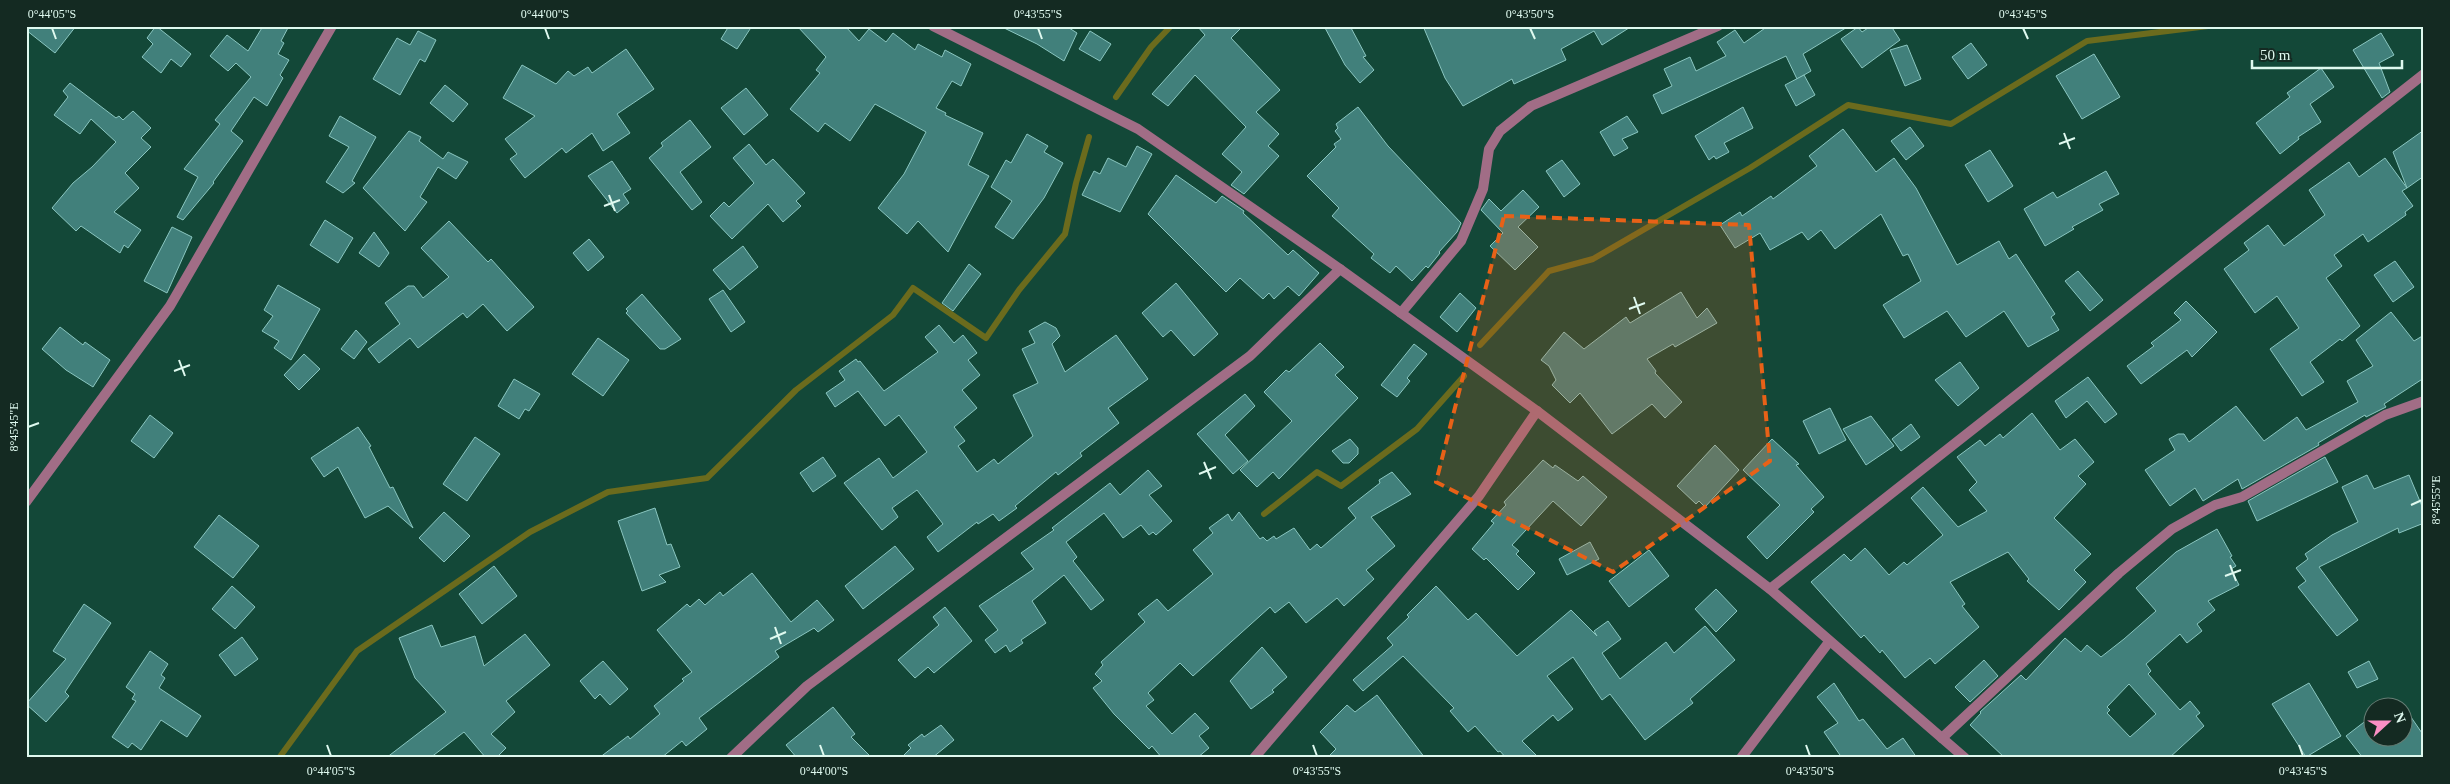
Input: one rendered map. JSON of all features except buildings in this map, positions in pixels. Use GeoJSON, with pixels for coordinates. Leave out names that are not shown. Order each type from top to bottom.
{"type":"FeatureCollection","features":[{"type":"Feature","properties":{"kind":"street"},"geometry":{"type":"LineString","coordinates":[[26,502],[170,306],[332,26]]}},
{"type":"Feature","properties":{"kind":"street"},"geometry":{"type":"LineString","coordinates":[[933,26],[1138,129],[1340,269],[1537,411],[1770,589],[1965,758]]}},
{"type":"Feature","properties":{"kind":"street"},"geometry":{"type":"LineString","coordinates":[[1401,313],[1461,241],[1483,189],[1489,149],[1500,131],[1530,106],[1718,26]]}},
{"type":"Feature","properties":{"kind":"street"},"geometry":{"type":"LineString","coordinates":[[1770,589],[2424,74]]}},
{"type":"Feature","properties":{"kind":"street"},"geometry":{"type":"LineString","coordinates":[[731,758],[806,686],[1250,356],[1340,269]]}},
{"type":"Feature","properties":{"kind":"street"},"geometry":{"type":"LineString","coordinates":[[1942,738],[2119,573],[2172,529],[2215,505],[2242,497],[2385,415],[2424,401]]}},
{"type":"Feature","properties":{"kind":"street"},"geometry":{"type":"LineString","coordinates":[[1254,758],[1479,496],[1537,411]]}},
{"type":"Feature","properties":{"kind":"street"},"geometry":{"type":"LineString","coordinates":[[1742,758],[1829,642]]}},
{"type":"Feature","properties":{"kind":"highlighted area"},"geometry":{"type":"Polygon","coordinates":[[[1504,216],[1749,225],[1770,461],[1613,572],[1436,482],[1504,216]]]}},
{"type":"Feature","properties":{"kind":"waterway"},"geometry":{"type":"LineString","coordinates":[[1116,97],[1151,47],[1171,26]]}},
{"type":"Feature","properties":{"kind":"waterway"},"geometry":{"type":"LineString","coordinates":[[1480,345],[1549,271],[1593,259],[1750,168],[1848,105],[1951,124],[2087,41],[2208,26]]}},
{"type":"Feature","properties":{"kind":"waterway"},"geometry":{"type":"LineString","coordinates":[[279,758],[357,651],[530,532],[608,492],[707,478],[796,390],[893,315],[913,288],[986,338],[1019,290],[1065,234],[1076,183],[1089,137]]}},
{"type":"Feature","properties":{"kind":"waterway"},"geometry":{"type":"LineString","coordinates":[[1264,514],[1317,472],[1341,486],[1417,429],[1464,376]]}}]}
